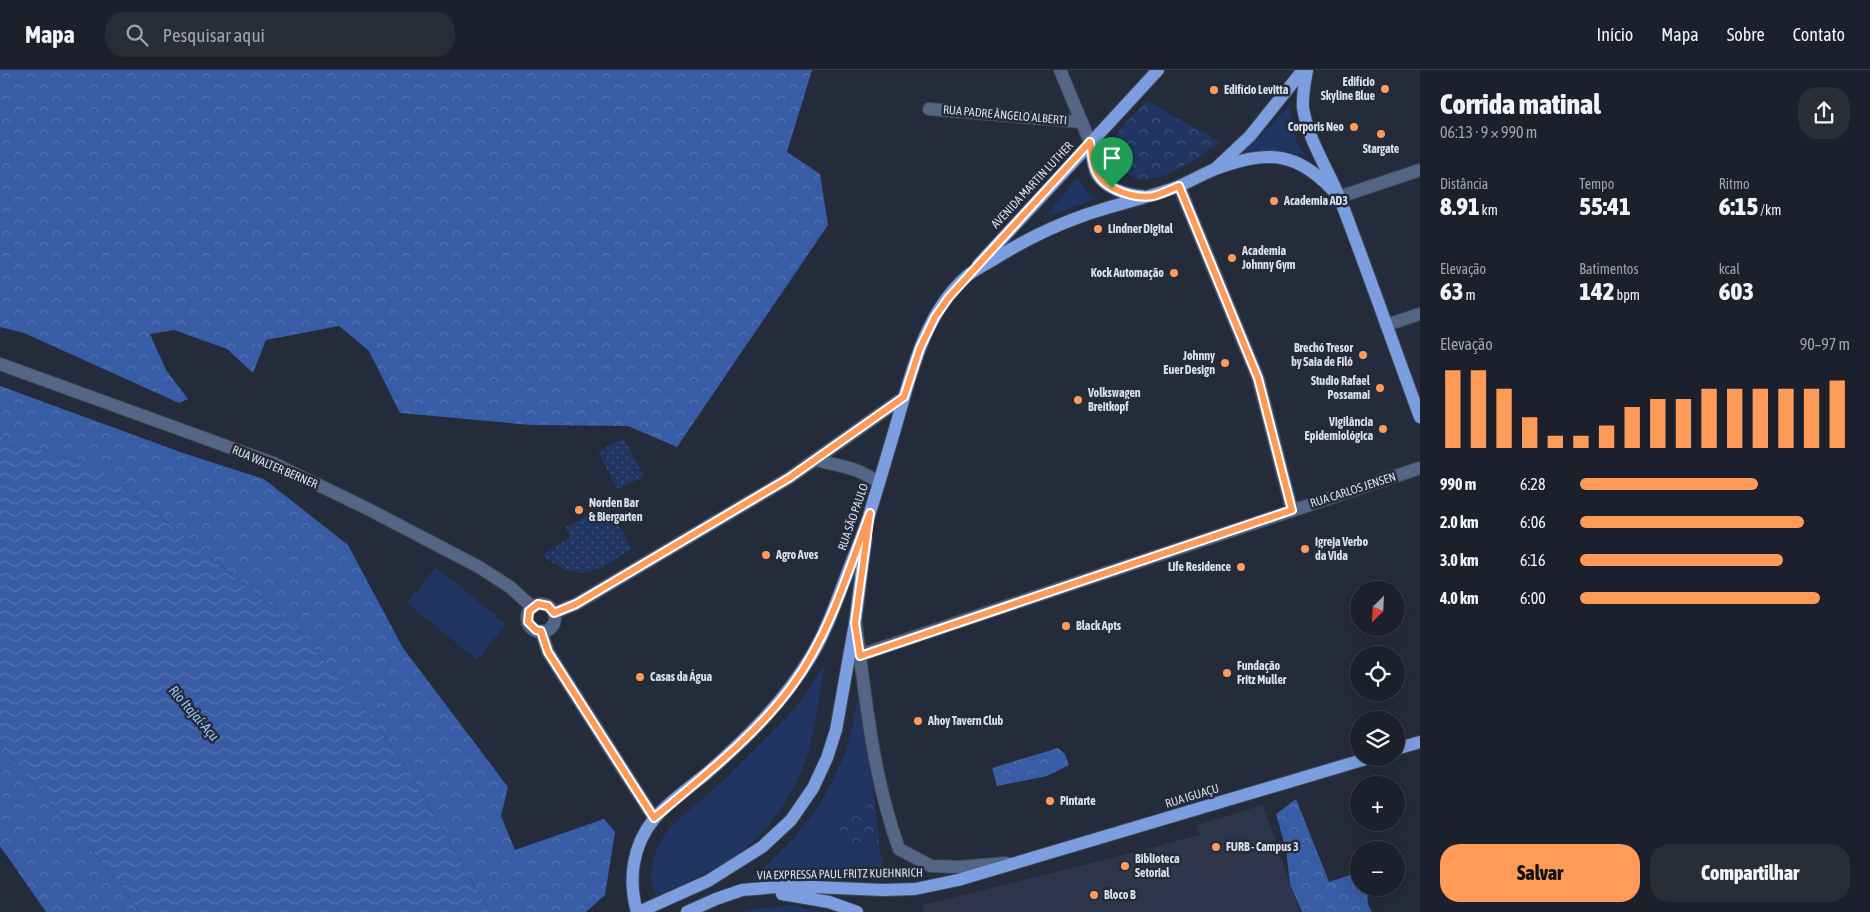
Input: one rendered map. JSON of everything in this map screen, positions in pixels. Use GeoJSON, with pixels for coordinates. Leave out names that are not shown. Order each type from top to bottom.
{"type":"FeatureCollection","features":[{"type":"Feature","properties":{"kind":"main road","name":"AVENIDA MARTIN LUTHER"},"geometry":{"type":"LineString","coordinates":[[968,276],[1158,70]]}},
{"type":"Feature","properties":{"kind":"main road","name":"RUA SÃO PAULO"},"geometry":{"type":"LineString","coordinates":[[1213,170],[1250,136],[1305,70]]}},
{"type":"Feature","properties":{"kind":"main road","name":"RUA SÃO PAULO"},"geometry":{"type":"LineString","coordinates":[[1305,70],[1304,108],[1317,151],[1339,197]]}},
{"type":"Feature","properties":{"kind":"main road","name":"RUA SÃO PAULO"},"geometry":{"type":"LineString","coordinates":[[1090,142],[1098,175],[1105,182],[1112,188],[1129,195],[1153,196]]}},
{"type":"Feature","properties":{"kind":"main road","name":"RUA SÃO PAULO"},"geometry":{"type":"LineString","coordinates":[[638,912],[632,895],[632,870],[640,844],[654,818],[750,733],[772,711],[811,657],[826,628],[870,513],[920,348],[935,317],[949,297],[968,276],[1013,247],[1045,231],[1086,215],[1153,196],[1213,170],[1246,160],[1266,157],[1284,158],[1305,166],[1339,197]]}},
{"type":"Feature","properties":{"kind":"main road"},"geometry":{"type":"LineString","coordinates":[[1339,197],[1420,417]]}},
{"type":"Feature","properties":{"kind":"main road","name":"VIA EXPRESSA PAUL FRITZ KUEHNRICH"},"geometry":{"type":"LineString","coordinates":[[638,912],[708,881],[762,847],[791,820],[813,788],[827,758],[836,730],[855,623],[870,513]]}},
{"type":"Feature","properties":{"kind":"main road"},"geometry":{"type":"LineString","coordinates":[[1405,746],[1420,742]]}},
{"type":"Feature","properties":{"kind":"main road","name":"RUA IGUAÇU"},"geometry":{"type":"LineString","coordinates":[[1024,861],[1350,764]]}},
{"type":"Feature","properties":{"kind":"main road","name":"VIA EXPRESSA PAUL FRITZ KUEHNRICH"},"geometry":{"type":"LineString","coordinates":[[687,912],[742,890],[789,886],[915,889],[958,880],[1024,861]]}},
{"type":"Feature","properties":{"kind":"main road"},"geometry":{"type":"LineString","coordinates":[[742,890],[810,898],[829,902],[857,912]]}},
{"type":"Feature","properties":{"kind":"street"},"geometry":{"type":"LineString","coordinates":[[1060,70],[1090,142]]}},
{"type":"Feature","properties":{"kind":"street","name":"RUA PADRE ÂNGELO ALBERTI"},"geometry":{"type":"LineString","coordinates":[[929,109],[1082,122]]}},
{"type":"Feature","properties":{"kind":"street"},"geometry":{"type":"LineString","coordinates":[[1339,197],[1420,170]]}},
{"type":"Feature","properties":{"kind":"street"},"geometry":{"type":"LineString","coordinates":[[1179,186],[1258,378],[1292,510]]}},
{"type":"Feature","properties":{"kind":"street"},"geometry":{"type":"LineString","coordinates":[[1386,325],[1420,314]]}},
{"type":"Feature","properties":{"kind":"street","name":"RUA WALTER BERNER"},"geometry":{"type":"LineString","coordinates":[[0,364],[273,463],[368,509],[479,567],[510,588],[532,607]]}},
{"type":"Feature","properties":{"kind":"street"},"geometry":{"type":"LineString","coordinates":[[554,613],[576,604],[789,478],[904,397]]}},
{"type":"Feature","properties":{"kind":"street"},"geometry":{"type":"LineString","coordinates":[[815,460],[856,469],[879,483]]}},
{"type":"Feature","properties":{"kind":"street","name":"RUA CARLOS JENSEN"},"geometry":{"type":"LineString","coordinates":[[860,656],[1420,468]]}},
{"type":"Feature","properties":{"kind":"street"},"geometry":{"type":"LineString","coordinates":[[543,604],[548,606],[554,613],[555,619],[551,627],[541,631],[536,630],[528,622],[529,611],[532,607],[543,604]]}},
{"type":"Feature","properties":{"kind":"street"},"geometry":{"type":"LineString","coordinates":[[855,623],[874,758],[891,827],[899,849],[931,866],[960,867],[1024,861]]}},
{"type":"Feature","properties":{"kind":"street"},"geometry":{"type":"LineString","coordinates":[[541,631],[548,652],[654,818]]}},
{"type":"Feature","properties":{"kind":"shaded area","name":"FURB - Campus 3"},"geometry":{"type":"Polygon","coordinates":[[[1263,805],[1300,912],[924,912],[922,905],[1200,835],[1197,825],[1263,805]]]}},
{"type":"Feature","properties":{"kind":"green space"},"geometry":{"type":"Polygon","coordinates":[[[0,70],[812,70],[787,152],[820,174],[828,225],[677,447],[628,426],[531,425],[400,413],[369,351],[339,326],[266,340],[253,373],[227,349],[174,330],[150,334],[166,370],[188,399],[179,403],[24,333],[0,327],[0,70]]]}},
{"type":"Feature","properties":{"kind":"green space"},"geometry":{"type":"Polygon","coordinates":[[[1147,101],[1220,142],[1185,166],[1165,175],[1141,179],[1129,175],[1113,160],[1111,151],[1113,142],[1125,124],[1147,101]]]}},
{"type":"Feature","properties":{"kind":"green space"},"geometry":{"type":"Polygon","coordinates":[[[1289,105],[1296,141],[1306,155],[1273,150],[1242,151],[1261,136],[1289,105]]]}},
{"type":"Feature","properties":{"kind":"green space"},"geometry":{"type":"Polygon","coordinates":[[[1077,178],[1090,195],[1096,199],[1045,217],[1077,178]]]}},
{"type":"Feature","properties":{"kind":"green space"},"geometry":{"type":"Polygon","coordinates":[[[0,386],[183,453],[264,479],[348,545],[403,648],[508,787],[501,816],[515,850],[604,819],[615,832],[605,895],[586,912],[490,912],[414,781],[367,711],[291,622],[100,469],[0,436],[0,386]]]}},
{"type":"Feature","properties":{"kind":"green space"},"geometry":{"type":"Polygon","coordinates":[[[624,438],[644,476],[618,489],[598,452],[624,438]]]}},
{"type":"Feature","properties":{"kind":"green space"},"geometry":{"type":"Polygon","coordinates":[[[607,505],[632,549],[607,564],[588,572],[568,570],[542,556],[570,537],[566,527],[607,505]]]}},
{"type":"Feature","properties":{"kind":"green space"},"geometry":{"type":"Polygon","coordinates":[[[436,567],[506,624],[477,660],[407,603],[436,567]]]}},
{"type":"Feature","properties":{"kind":"green space"},"geometry":{"type":"Polygon","coordinates":[[[825,664],[814,731],[807,757],[796,783],[779,812],[757,837],[731,858],[710,871],[656,896],[650,876],[657,847],[669,828],[726,778],[780,724],[801,701],[825,664]]]}},
{"type":"Feature","properties":{"kind":"green space"},"geometry":{"type":"Polygon","coordinates":[[[859,691],[874,795],[861,814],[868,839],[880,850],[886,880],[805,873],[750,879],[794,838],[826,792],[847,747],[859,691]]]}},
{"type":"Feature","properties":{"kind":"green space"},"geometry":{"type":"Polygon","coordinates":[[[0,744],[120,884],[139,912],[46,912],[0,846],[0,744]]]}},
{"type":"Feature","properties":{"kind":"green space"},"geometry":{"type":"Polygon","coordinates":[[[1058,748],[1065,754],[1069,765],[1047,776],[997,786],[992,768],[1058,748]]]}},
{"type":"Feature","properties":{"kind":"green space"},"geometry":{"type":"Polygon","coordinates":[[[874,795],[880,850],[868,839],[857,843],[848,842],[840,836],[834,827],[846,809],[861,814],[874,795]]]}},
{"type":"Feature","properties":{"kind":"green space"},"geometry":{"type":"Polygon","coordinates":[[[1296,799],[1329,882],[1350,875],[1350,896],[1368,896],[1368,904],[1372,912],[1302,912],[1290,884],[1286,849],[1276,814],[1296,799]]]}},
{"type":"Feature","properties":{"kind":"green space"},"geometry":{"type":"Polygon","coordinates":[[[792,905],[824,912],[743,912],[755,909],[792,905]]]}},
{"type":"Feature","properties":{"kind":"water","name":"Rio Itajaí-Açu"},"geometry":{"type":"Polygon","coordinates":[[[0,436],[100,469],[291,622],[367,711],[414,781],[490,912],[139,912],[120,884],[0,744],[0,436]]]}},
{"type":"Feature","properties":{"kind":"place","name":"Edifício Skyline Blue"},"geometry":{"type":"Point","coordinates":[1385,89]}},
{"type":"Feature","properties":{"kind":"place","name":"Edifício Levitta"},"geometry":{"type":"Point","coordinates":[1214,90]}},
{"type":"Feature","properties":{"kind":"place","name":"Corporis Neo"},"geometry":{"type":"Point","coordinates":[1354,127]}},
{"type":"Feature","properties":{"kind":"place","name":"Stargate"},"geometry":{"type":"Point","coordinates":[1381,134]}},
{"type":"Feature","properties":{"kind":"place","name":"Academia AD3"},"geometry":{"type":"Point","coordinates":[1274,201]}},
{"type":"Feature","properties":{"kind":"place","name":"Lindner Digital"},"geometry":{"type":"Point","coordinates":[1098,229]}},
{"type":"Feature","properties":{"kind":"place","name":"Academia Johnny Gym"},"geometry":{"type":"Point","coordinates":[1232,258]}},
{"type":"Feature","properties":{"kind":"place","name":"Kock Automação"},"geometry":{"type":"Point","coordinates":[1174,273]}},
{"type":"Feature","properties":{"kind":"place","name":"Brechó Tresor by Saia de Filó"},"geometry":{"type":"Point","coordinates":[1363,355]}},
{"type":"Feature","properties":{"kind":"place","name":"Johnny Euer Design"},"geometry":{"type":"Point","coordinates":[1225,363]}},
{"type":"Feature","properties":{"kind":"place","name":"Studio Rafael Possamai"},"geometry":{"type":"Point","coordinates":[1380,388]}},
{"type":"Feature","properties":{"kind":"place","name":"Volkswagen Breitkopf"},"geometry":{"type":"Point","coordinates":[1078,400]}},
{"type":"Feature","properties":{"kind":"place","name":"Vigilância Epidemiológica"},"geometry":{"type":"Point","coordinates":[1383,429]}},
{"type":"Feature","properties":{"kind":"place","name":"Norden Bar & Biergarten"},"geometry":{"type":"Point","coordinates":[579,510]}},
{"type":"Feature","properties":{"kind":"place","name":"Igreja Verbo da Vida"},"geometry":{"type":"Point","coordinates":[1305,549]}},
{"type":"Feature","properties":{"kind":"place","name":"Agro Aves"},"geometry":{"type":"Point","coordinates":[766,555]}},
{"type":"Feature","properties":{"kind":"place","name":"Life Residence"},"geometry":{"type":"Point","coordinates":[1241,567]}},
{"type":"Feature","properties":{"kind":"place","name":"Black Apts"},"geometry":{"type":"Point","coordinates":[1066,626]}},
{"type":"Feature","properties":{"kind":"place","name":"Fundação Fritz Muller"},"geometry":{"type":"Point","coordinates":[1227,673]}},
{"type":"Feature","properties":{"kind":"place","name":"Casas da Água"},"geometry":{"type":"Point","coordinates":[640,677]}},
{"type":"Feature","properties":{"kind":"place","name":"Ahoy Tavern Club"},"geometry":{"type":"Point","coordinates":[918,721]}},
{"type":"Feature","properties":{"kind":"place","name":"Pintarte"},"geometry":{"type":"Point","coordinates":[1050,801]}},
{"type":"Feature","properties":{"kind":"place","name":"FURB - Campus 3"},"geometry":{"type":"Point","coordinates":[1216,847]}},
{"type":"Feature","properties":{"kind":"place","name":"Biblioteca Setorial"},"geometry":{"type":"Point","coordinates":[1125,866]}},
{"type":"Feature","properties":{"kind":"place","name":"Bloco B"},"geometry":{"type":"Point","coordinates":[1094,895]}},
{"type":"Feature","properties":{"kind":"route"},"geometry":{"type":"LineString","coordinates":[[1090,142],[1098,175],[1112,188],[1129,195],[1153,196],[1179,186],[1258,378],[1292,510],[860,656],[855,623],[870,513],[826,628],[811,657],[794,683],[772,711],[750,733],[654,818],[548,652],[541,631],[531,627],[528,622],[529,611],[538,604],[543,604],[552,609],[554,613],[576,604],[789,478],[874,420],[904,397],[920,348],[935,317],[949,297],[1090,142]]}}]}
